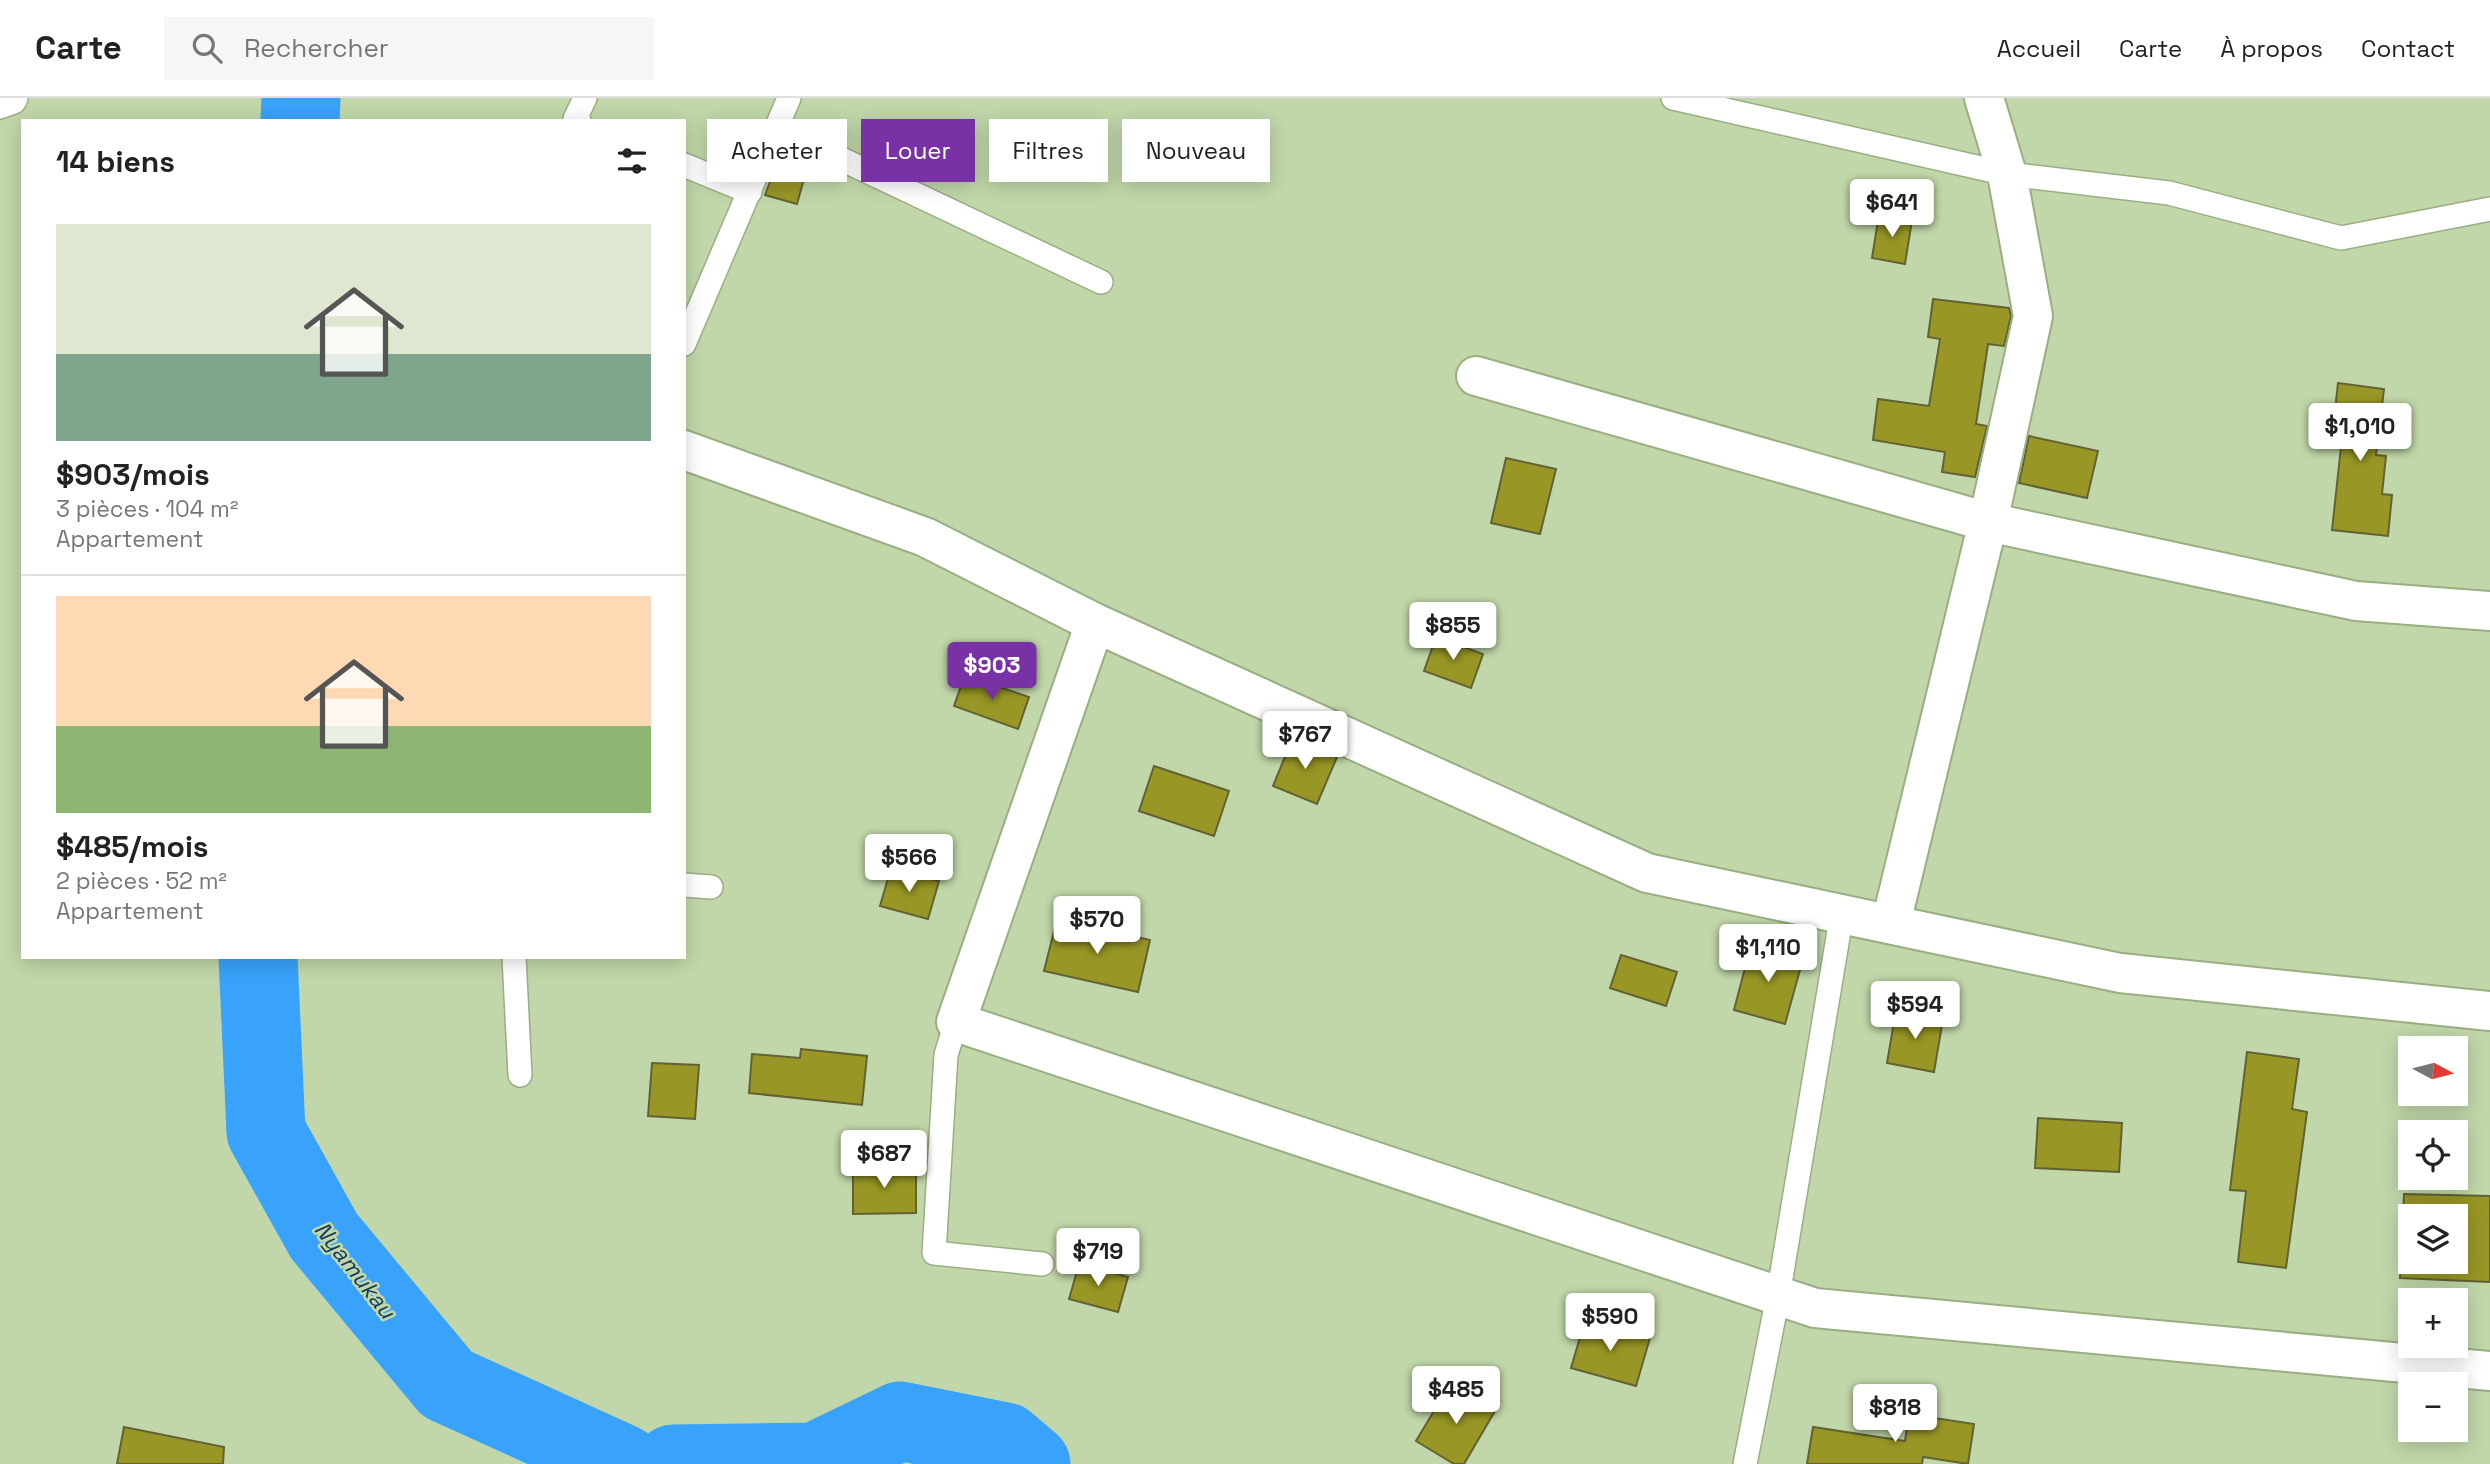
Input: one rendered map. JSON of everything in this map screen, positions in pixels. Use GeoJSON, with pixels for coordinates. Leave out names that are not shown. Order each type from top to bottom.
{"type":"FeatureCollection","features":[{"type":"Feature","properties":{"kind":"street"},"geometry":{"type":"LineString","coordinates":[[1891,923],[1988,522],[2033,316],[2007,174],[1984,98]]}},
{"type":"Feature","properties":{"kind":"street"},"geometry":{"type":"LineString","coordinates":[[1476,376],[1988,522],[2356,601],[2490,611]]}},
{"type":"Feature","properties":{"kind":"street"},"geometry":{"type":"LineString","coordinates":[[686,451],[926,537],[1095,623],[1647,873],[2120,973],[2490,1011]]}},
{"type":"Feature","properties":{"kind":"street"},"geometry":{"type":"LineString","coordinates":[[1095,623],[956,1022],[1815,1308],[2490,1371]]}},
{"type":"Feature","properties":{"kind":"lane"},"geometry":{"type":"LineString","coordinates":[[0,107],[14,102],[16,98]]}},
{"type":"Feature","properties":{"kind":"lane"},"geometry":{"type":"LineString","coordinates":[[575,119],[585,98]]}},
{"type":"Feature","properties":{"kind":"lane"},"geometry":{"type":"LineString","coordinates":[[780,119],[789,98]]}},
{"type":"Feature","properties":{"kind":"lane"},"geometry":{"type":"LineString","coordinates":[[1673,98],[2007,174],[2169,194],[2341,238],[2490,209]]}},
{"type":"Feature","properties":{"kind":"lane"},"geometry":{"type":"LineString","coordinates":[[847,162],[1101,282]]}},
{"type":"Feature","properties":{"kind":"lane"},"geometry":{"type":"LineString","coordinates":[[686,165],[750,192]]}},
{"type":"Feature","properties":{"kind":"lane"},"geometry":{"type":"LineString","coordinates":[[686,339],[754,182]]}},
{"type":"Feature","properties":{"kind":"lane"},"geometry":{"type":"LineString","coordinates":[[686,886],[711,887]]}},
{"type":"Feature","properties":{"kind":"lane"},"geometry":{"type":"LineString","coordinates":[[1745,1464],[1778,1296],[1842,914]]}},
{"type":"Feature","properties":{"kind":"lane"},"geometry":{"type":"LineString","coordinates":[[514,959],[520,1075]]}},
{"type":"Feature","properties":{"kind":"lane"},"geometry":{"type":"LineString","coordinates":[[956,1022],[946,1055],[934,1253],[1042,1264]]}},
{"type":"Feature","properties":{"kind":"building"},"geometry":{"type":"Polygon","coordinates":[[[770,182],[803,182],[797,204],[765,195],[770,182]]]}},
{"type":"Feature","properties":{"kind":"building"},"geometry":{"type":"Polygon","coordinates":[[[1879,214],[1912,220],[1905,264],[1872,258],[1879,214]]]}},
{"type":"Feature","properties":{"kind":"building"},"geometry":{"type":"Polygon","coordinates":[[[1933,299],[2009,308],[2011,316],[2004,346],[1988,344],[1976,424],[1987,426],[1975,477],[1942,472],[1945,452],[1873,440],[1878,399],[1929,406],[1940,339],[1928,337],[1933,299]]]}},
{"type":"Feature","properties":{"kind":"building"},"geometry":{"type":"Polygon","coordinates":[[[2338,383],[2384,389],[2376,455],[2386,456],[2382,494],[2392,495],[2388,536],[2332,530],[2341,447],[2331,446],[2338,383]]]}},
{"type":"Feature","properties":{"kind":"building"},"geometry":{"type":"Polygon","coordinates":[[[2029,436],[2098,451],[2087,498],[2019,483],[2029,436]]]}},
{"type":"Feature","properties":{"kind":"building"},"geometry":{"type":"Polygon","coordinates":[[[1506,458],[1556,469],[1540,534],[1491,523],[1506,458]]]}},
{"type":"Feature","properties":{"kind":"building"},"geometry":{"type":"Polygon","coordinates":[[[1436,637],[1483,654],[1471,688],[1424,671],[1436,637]]]}},
{"type":"Feature","properties":{"kind":"building"},"geometry":{"type":"Polygon","coordinates":[[[965,675],[1029,697],[1018,729],[954,706],[965,675]]]}},
{"type":"Feature","properties":{"kind":"building"},"geometry":{"type":"Polygon","coordinates":[[[1293,737],[1337,757],[1317,804],[1273,786],[1293,737]]]}},
{"type":"Feature","properties":{"kind":"building"},"geometry":{"type":"Polygon","coordinates":[[[1154,766],[1229,791],[1214,836],[1139,811],[1154,766]]]}},
{"type":"Feature","properties":{"kind":"building"},"geometry":{"type":"Polygon","coordinates":[[[891,868],[939,881],[928,919],[880,906],[891,868]]]}},
{"type":"Feature","properties":{"kind":"building"},"geometry":{"type":"Polygon","coordinates":[[[1057,919],[1150,940],[1138,992],[1044,971],[1057,919]]]}},
{"type":"Feature","properties":{"kind":"building"},"geometry":{"type":"Polygon","coordinates":[[[1751,945],[1803,959],[1785,1024],[1734,1010],[1751,945]]]}},
{"type":"Feature","properties":{"kind":"building"},"geometry":{"type":"Polygon","coordinates":[[[1621,955],[1677,972],[1666,1006],[1610,988],[1621,955]]]}},
{"type":"Feature","properties":{"kind":"building"},"geometry":{"type":"Polygon","coordinates":[[[1896,1010],[1943,1019],[1934,1072],[1887,1063],[1896,1010]]]}},
{"type":"Feature","properties":{"kind":"building"},"geometry":{"type":"Polygon","coordinates":[[[801,1049],[867,1056],[862,1105],[749,1093],[752,1054],[800,1058],[801,1049]]]}},
{"type":"Feature","properties":{"kind":"building"},"geometry":{"type":"Polygon","coordinates":[[[2247,1052],[2299,1059],[2292,1109],[2307,1112],[2286,1268],[2238,1262],[2246,1191],[2230,1190],[2247,1052]]]}},
{"type":"Feature","properties":{"kind":"building"},"geometry":{"type":"Polygon","coordinates":[[[652,1063],[699,1065],[695,1119],[648,1116],[652,1063]]]}},
{"type":"Feature","properties":{"kind":"building"},"geometry":{"type":"Polygon","coordinates":[[[2038,1118],[2122,1123],[2119,1172],[2035,1168],[2038,1118]]]}},
{"type":"Feature","properties":{"kind":"building"},"geometry":{"type":"Polygon","coordinates":[[[853,1166],[916,1166],[916,1213],[853,1214],[853,1166]]]}},
{"type":"Feature","properties":{"kind":"building"},"geometry":{"type":"Polygon","coordinates":[[[2404,1194],[2490,1196],[2490,1282],[2400,1278],[2400,1274],[2468,1274],[2468,1204],[2404,1204],[2404,1194]]]}},
{"type":"Feature","properties":{"kind":"building"},"geometry":{"type":"Polygon","coordinates":[[[1079,1264],[1128,1277],[1118,1312],[1069,1299],[1079,1264]]]}},
{"type":"Feature","properties":{"kind":"building"},"geometry":{"type":"Polygon","coordinates":[[[1585,1320],[1650,1338],[1636,1386],[1571,1368],[1585,1320]]]}},
{"type":"Feature","properties":{"kind":"building"},"geometry":{"type":"Polygon","coordinates":[[[1450,1384],[1495,1411],[1464,1464],[1454,1464],[1416,1441],[1450,1384]]]}},
{"type":"Feature","properties":{"kind":"building"},"geometry":{"type":"Polygon","coordinates":[[[1909,1414],[1974,1424],[1968,1464],[1923,1457],[1922,1464],[1807,1464],[1813,1427],[1905,1441],[1909,1414]]]}},
{"type":"Feature","properties":{"kind":"building"},"geometry":{"type":"Polygon","coordinates":[[[124,1427],[224,1447],[223,1464],[117,1464],[124,1427]]]}},
{"type":"Feature","properties":{"kind":"waterway","name":"Nyamukau"},"geometry":{"type":"LineString","coordinates":[[300,119],[301,98]]}},
{"type":"Feature","properties":{"kind":"waterway","name":"Nyamukau"},"geometry":{"type":"LineString","coordinates":[[258,959],[266,1132],[324,1236],[447,1384],[623,1464]]}},
{"type":"Feature","properties":{"kind":"waterway","name":"Nyamukau"},"geometry":{"type":"LineString","coordinates":[[673,1464],[815,1462],[900,1421],[1005,1442],[1031,1464]]}}]}
